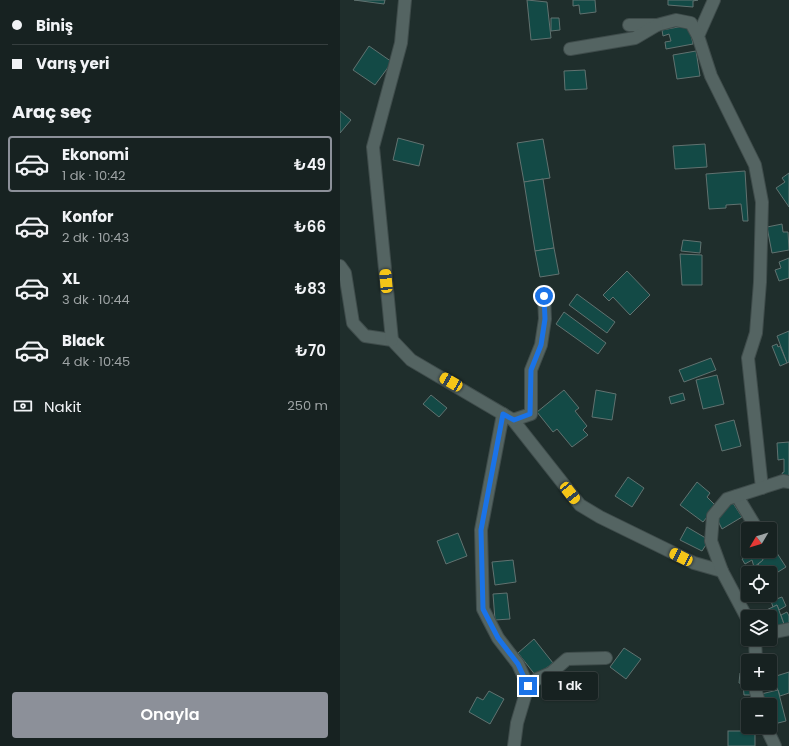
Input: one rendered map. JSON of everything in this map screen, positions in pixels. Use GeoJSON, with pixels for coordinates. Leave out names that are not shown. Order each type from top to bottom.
{"type":"FeatureCollection","features":[{"type":"Feature","properties":{"kind":"street"},"geometry":{"type":"LineString","coordinates":[[405,0],[401,43],[373,147],[392,340],[411,360],[508,417],[580,505],[600,517],[694,563],[722,571]]}},
{"type":"Feature","properties":{"kind":"street"},"geometry":{"type":"LineString","coordinates":[[698,36],[714,0]]}},
{"type":"Feature","properties":{"kind":"street"},"geometry":{"type":"LineString","coordinates":[[629,25],[657,25],[676,20],[691,23],[698,36],[711,76],[755,166],[762,202],[760,282],[756,333],[748,358],[762,488]]}},
{"type":"Feature","properties":{"kind":"street"},"geometry":{"type":"LineString","coordinates":[[570,49],[635,38],[657,25]]}},
{"type":"Feature","properties":{"kind":"street"},"geometry":{"type":"LineString","coordinates":[[340,266],[345,273],[353,323],[365,336],[392,340]]}},
{"type":"Feature","properties":{"kind":"street"},"geometry":{"type":"LineString","coordinates":[[508,417],[530,414],[531,370],[541,345],[545,319],[544,296]]}},
{"type":"Feature","properties":{"kind":"street"},"geometry":{"type":"LineString","coordinates":[[508,417],[481,530],[483,609],[498,638],[518,664],[528,686]]}},
{"type":"Feature","properties":{"kind":"street"},"geometry":{"type":"LineString","coordinates":[[743,610],[722,571],[711,541],[713,516],[727,499],[783,481],[789,482]]}},
{"type":"Feature","properties":{"kind":"street"},"geometry":{"type":"LineString","coordinates":[[737,496],[753,522]]}},
{"type":"Feature","properties":{"kind":"street"},"geometry":{"type":"LineString","coordinates":[[777,632],[789,629]]}},
{"type":"Feature","properties":{"kind":"street"},"geometry":{"type":"LineString","coordinates":[[514,746],[517,723],[528,686],[537,679],[551,673],[567,659],[606,658]]}},
{"type":"Feature","properties":{"kind":"street"},"geometry":{"type":"LineString","coordinates":[[769,734],[775,746]]}},
{"type":"Feature","properties":{"kind":"building"},"geometry":{"type":"Polygon","coordinates":[[[354,0],[385,0],[384,4],[354,0]]]}},
{"type":"Feature","properties":{"kind":"building"},"geometry":{"type":"Polygon","coordinates":[[[527,0],[547,2],[551,38],[531,40],[527,0]]]}},
{"type":"Feature","properties":{"kind":"building"},"geometry":{"type":"Polygon","coordinates":[[[573,0],[595,0],[596,12],[580,14],[579,5],[573,6],[573,0]]]}},
{"type":"Feature","properties":{"kind":"building"},"geometry":{"type":"Polygon","coordinates":[[[668,0],[698,0],[693,1],[693,7],[668,5],[668,0]]]}},
{"type":"Feature","properties":{"kind":"building"},"geometry":{"type":"Polygon","coordinates":[[[551,18],[559,18],[560,30],[551,31],[551,18]]]}},
{"type":"Feature","properties":{"kind":"building"},"geometry":{"type":"Polygon","coordinates":[[[689,25],[693,44],[666,49],[665,42],[671,41],[669,34],[663,36],[662,30],[689,25]]]}},
{"type":"Feature","properties":{"kind":"building"},"geometry":{"type":"Polygon","coordinates":[[[369,46],[392,62],[375,85],[353,70],[369,46]]]}},
{"type":"Feature","properties":{"kind":"building"},"geometry":{"type":"Polygon","coordinates":[[[696,51],[700,76],[677,79],[673,55],[696,51]]]}},
{"type":"Feature","properties":{"kind":"building"},"geometry":{"type":"Polygon","coordinates":[[[585,70],[587,89],[565,90],[564,71],[585,70]]]}},
{"type":"Feature","properties":{"kind":"building"},"geometry":{"type":"Polygon","coordinates":[[[340,111],[351,120],[340,133],[340,111]]]}},
{"type":"Feature","properties":{"kind":"building"},"geometry":{"type":"Polygon","coordinates":[[[398,138],[424,145],[419,166],[393,160],[398,138]]]}},
{"type":"Feature","properties":{"kind":"building"},"geometry":{"type":"Polygon","coordinates":[[[543,139],[550,178],[524,182],[517,143],[543,139]]]}},
{"type":"Feature","properties":{"kind":"building"},"geometry":{"type":"Polygon","coordinates":[[[705,144],[707,167],[675,169],[673,146],[705,144]]]}},
{"type":"Feature","properties":{"kind":"building"},"geometry":{"type":"Polygon","coordinates":[[[745,171],[748,221],[743,221],[741,204],[726,205],[726,208],[709,209],[706,174],[745,171]]]}},
{"type":"Feature","properties":{"kind":"building"},"geometry":{"type":"Polygon","coordinates":[[[789,173],[789,207],[776,188],[785,182],[782,178],[789,173]]]}},
{"type":"Feature","properties":{"kind":"building"},"geometry":{"type":"Polygon","coordinates":[[[543,179],[554,248],[535,251],[524,182],[543,179]]]}},
{"type":"Feature","properties":{"kind":"building"},"geometry":{"type":"Polygon","coordinates":[[[782,224],[783,232],[788,232],[789,250],[772,253],[767,227],[782,224]]]}},
{"type":"Feature","properties":{"kind":"building"},"geometry":{"type":"Polygon","coordinates":[[[683,240],[701,242],[700,253],[681,251],[683,240]]]}},
{"type":"Feature","properties":{"kind":"building"},"geometry":{"type":"Polygon","coordinates":[[[554,248],[559,274],[540,277],[535,251],[554,248]]]}},
{"type":"Feature","properties":{"kind":"building"},"geometry":{"type":"Polygon","coordinates":[[[680,254],[702,255],[702,285],[682,285],[680,254]]]}},
{"type":"Feature","properties":{"kind":"building"},"geometry":{"type":"Polygon","coordinates":[[[789,258],[789,278],[779,281],[775,270],[781,268],[779,262],[789,258]]]}},
{"type":"Feature","properties":{"kind":"building"},"geometry":{"type":"Polygon","coordinates":[[[627,271],[650,295],[630,315],[613,297],[609,301],[603,295],[627,271]]]}},
{"type":"Feature","properties":{"kind":"building"},"geometry":{"type":"Polygon","coordinates":[[[577,294],[615,322],[607,333],[569,305],[577,294]]]}},
{"type":"Feature","properties":{"kind":"building"},"geometry":{"type":"Polygon","coordinates":[[[564,312],[606,343],[598,354],[556,324],[564,312]]]}},
{"type":"Feature","properties":{"kind":"building"},"geometry":{"type":"Polygon","coordinates":[[[789,331],[789,362],[787,363],[777,336],[789,331]]]}},
{"type":"Feature","properties":{"kind":"building"},"geometry":{"type":"Polygon","coordinates":[[[777,344],[778,347],[780,346],[787,363],[780,366],[772,346],[777,344]]]}},
{"type":"Feature","properties":{"kind":"building"},"geometry":{"type":"Polygon","coordinates":[[[711,358],[716,370],[684,382],[679,370],[711,358]]]}},
{"type":"Feature","properties":{"kind":"building"},"geometry":{"type":"Polygon","coordinates":[[[717,375],[724,404],[703,409],[696,380],[717,375]]]}},
{"type":"Feature","properties":{"kind":"building"},"geometry":{"type":"Polygon","coordinates":[[[564,390],[579,408],[575,411],[587,426],[583,430],[588,435],[572,447],[557,429],[553,432],[537,412],[564,390]]]}},
{"type":"Feature","properties":{"kind":"building"},"geometry":{"type":"Polygon","coordinates":[[[596,390],[616,394],[612,420],[592,417],[596,390]]]}},
{"type":"Feature","properties":{"kind":"building"},"geometry":{"type":"Polygon","coordinates":[[[683,393],[685,400],[671,404],[669,397],[683,393]]]}},
{"type":"Feature","properties":{"kind":"building"},"geometry":{"type":"Polygon","coordinates":[[[431,395],[447,408],[439,417],[423,404],[431,395]]]}},
{"type":"Feature","properties":{"kind":"building"},"geometry":{"type":"Polygon","coordinates":[[[734,420],[741,446],[722,451],[715,425],[734,420]]]}},
{"type":"Feature","properties":{"kind":"building"},"geometry":{"type":"Polygon","coordinates":[[[789,442],[789,476],[783,476],[784,459],[778,460],[777,443],[789,442]]]}},
{"type":"Feature","properties":{"kind":"building"},"geometry":{"type":"Polygon","coordinates":[[[628,477],[644,488],[632,507],[615,496],[628,477]]]}},
{"type":"Feature","properties":{"kind":"building"},"geometry":{"type":"Polygon","coordinates":[[[697,482],[710,493],[707,497],[716,506],[703,522],[680,505],[697,482]]]}},
{"type":"Feature","properties":{"kind":"building"},"geometry":{"type":"Polygon","coordinates":[[[733,503],[742,517],[722,529],[716,517],[721,515],[719,511],[733,503]]]}},
{"type":"Feature","properties":{"kind":"building"},"geometry":{"type":"Polygon","coordinates":[[[687,527],[709,540],[702,551],[680,540],[687,527]]]}},
{"type":"Feature","properties":{"kind":"building"},"geometry":{"type":"Polygon","coordinates":[[[458,533],[467,556],[446,564],[437,541],[458,533]]]}},
{"type":"Feature","properties":{"kind":"building"},"geometry":{"type":"Polygon","coordinates":[[[777,553],[786,567],[777,573],[777,566],[759,566],[758,564],[763,560],[762,558],[777,558],[777,553]]]}},
{"type":"Feature","properties":{"kind":"building"},"geometry":{"type":"Polygon","coordinates":[[[762,558],[763,560],[754,566],[752,560],[745,564],[742,559],[762,558]]]}},
{"type":"Feature","properties":{"kind":"building"},"geometry":{"type":"Polygon","coordinates":[[[513,560],[516,582],[495,585],[492,562],[513,560]]]}},
{"type":"Feature","properties":{"kind":"building"},"geometry":{"type":"Polygon","coordinates":[[[507,593],[510,619],[495,620],[493,594],[507,593]]]}},
{"type":"Feature","properties":{"kind":"building"},"geometry":{"type":"Polygon","coordinates":[[[782,597],[786,606],[779,610],[777,605],[773,607],[771,602],[777,602],[777,599],[782,597]]]}},
{"type":"Feature","properties":{"kind":"building"},"geometry":{"type":"Polygon","coordinates":[[[777,605],[784,624],[777,626],[777,610],[766,610],[777,605]]]}},
{"type":"Feature","properties":{"kind":"building"},"geometry":{"type":"Polygon","coordinates":[[[787,612],[789,616],[789,625],[785,627],[781,615],[787,612]]]}},
{"type":"Feature","properties":{"kind":"building"},"geometry":{"type":"Polygon","coordinates":[[[534,639],[553,663],[536,676],[518,653],[534,639]]]}},
{"type":"Feature","properties":{"kind":"building"},"geometry":{"type":"Polygon","coordinates":[[[624,648],[641,659],[626,679],[610,667],[624,648]]]}},
{"type":"Feature","properties":{"kind":"building"},"geometry":{"type":"Polygon","coordinates":[[[789,672],[789,693],[780,696],[777,688],[777,676],[789,672]]]}},
{"type":"Feature","properties":{"kind":"building"},"geometry":{"type":"Polygon","coordinates":[[[740,673],[741,673],[741,684],[739,683],[740,673]]]}},
{"type":"Feature","properties":{"kind":"building"},"geometry":{"type":"Polygon","coordinates":[[[744,690],[754,690],[754,695],[744,695],[744,690]]]}},
{"type":"Feature","properties":{"kind":"building"},"geometry":{"type":"Polygon","coordinates":[[[778,690],[786,721],[777,723],[777,698],[762,698],[761,694],[778,690]]]}},
{"type":"Feature","properties":{"kind":"building"},"geometry":{"type":"Polygon","coordinates":[[[489,691],[504,699],[490,724],[469,712],[477,697],[483,700],[489,691]]]}},
{"type":"Feature","properties":{"kind":"building"},"geometry":{"type":"Polygon","coordinates":[[[728,731],[741,731],[741,734],[755,734],[755,746],[728,746],[728,731]]]}},
{"type":"Feature","properties":{"kind":"route"},"geometry":{"type":"LineString","coordinates":[[528,686],[518,664],[498,638],[483,609],[481,530],[503,414],[514,420],[530,414],[531,370],[541,345],[545,319],[544,296]]}}]}
